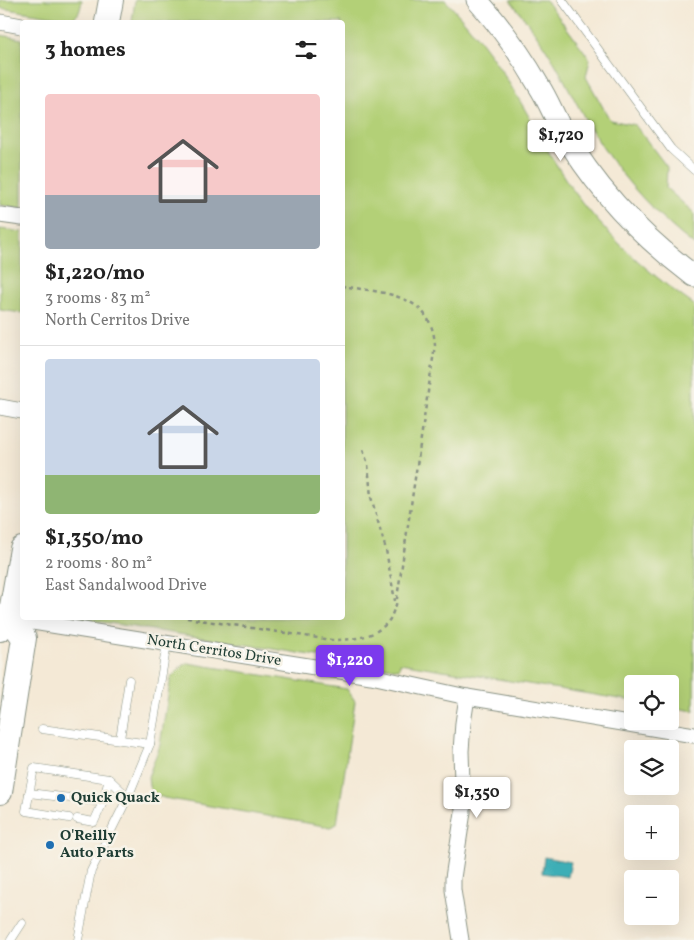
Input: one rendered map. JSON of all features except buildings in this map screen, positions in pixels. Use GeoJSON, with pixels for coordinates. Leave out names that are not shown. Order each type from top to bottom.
{"type":"FeatureCollection","features":[{"type":"Feature","properties":{"kind":"main road"},"geometry":{"type":"LineString","coordinates":[[106,20],[111,0]]}},
{"type":"Feature","properties":{"kind":"main road"},"geometry":{"type":"LineString","coordinates":[[0,792],[24,638],[3,621],[20,557]]}},
{"type":"Feature","properties":{"kind":"street"},"geometry":{"type":"LineString","coordinates":[[477,0],[513,46],[540,87],[562,130],[600,186],[636,226],[694,276]]}},
{"type":"Feature","properties":{"kind":"street"},"geometry":{"type":"LineString","coordinates":[[0,22],[20,26]]}},
{"type":"Feature","properties":{"kind":"street"},"geometry":{"type":"LineString","coordinates":[[0,215],[20,218]]}},
{"type":"Feature","properties":{"kind":"street"},"geometry":{"type":"LineString","coordinates":[[0,407],[20,411]]}},
{"type":"Feature","properties":{"kind":"street","name":"North Cerritos Drive"},"geometry":{"type":"LineString","coordinates":[[3,621],[167,643],[371,676],[467,697],[694,735]]}},
{"type":"Feature","properties":{"kind":"street"},"geometry":{"type":"LineString","coordinates":[[461,940],[452,890],[462,812],[461,751],[467,697]]}},
{"type":"Feature","properties":{"kind":"lane"},"geometry":{"type":"LineString","coordinates":[[562,0],[671,149],[694,170]]}},
{"type":"Feature","properties":{"kind":"lane"},"geometry":{"type":"LineString","coordinates":[[78,940],[91,871],[128,797],[150,744],[167,643]]}},
{"type":"Feature","properties":{"kind":"lane"},"geometry":{"type":"LineString","coordinates":[[120,739],[130,680]]}},
{"type":"Feature","properties":{"kind":"lane"},"geometry":{"type":"LineString","coordinates":[[42,729],[150,744]]}},
{"type":"Feature","properties":{"kind":"lane"},"geometry":{"type":"LineString","coordinates":[[69,818],[26,811],[34,768],[109,779],[128,797]]}},
{"type":"Feature","properties":{"kind":"lane"},"geometry":{"type":"LineString","coordinates":[[77,819],[94,822],[104,802],[109,779]]}},
{"type":"Feature","properties":{"kind":"lane"},"geometry":{"type":"LineString","coordinates":[[29,793],[104,802]]}},
{"type":"Feature","properties":{"kind":"lane"},"geometry":{"type":"LineString","coordinates":[[10,940],[22,923]]}},
{"type":"Feature","properties":{"kind":"path"},"geometry":{"type":"LineString","coordinates":[[200,620],[331,640],[348,640],[366,637],[379,630],[389,620],[396,605],[435,345],[434,335],[431,323],[422,310],[412,302],[394,294],[345,286]]}},
{"type":"Feature","properties":{"kind":"path"},"geometry":{"type":"LineString","coordinates":[[362,450],[368,464],[372,497],[386,550],[396,605]]}},
{"type":"Feature","properties":{"kind":"green space"},"geometry":{"type":"Polygon","coordinates":[[[0,0],[82,0],[78,14],[70,19],[0,8],[0,0]]]}},
{"type":"Feature","properties":{"kind":"green space"},"geometry":{"type":"Polygon","coordinates":[[[135,0],[445,0],[473,31],[519,99],[559,169],[579,198],[624,248],[658,278],[694,305],[694,711],[679,708],[679,675],[624,675],[624,700],[400,663],[399,669],[91,620],[345,620],[345,20],[132,20],[135,0]]]}},
{"type":"Feature","properties":{"kind":"green space"},"geometry":{"type":"Polygon","coordinates":[[[510,0],[546,0],[590,59],[586,77],[610,120],[635,125],[667,167],[666,188],[694,213],[694,245],[643,199],[621,173],[601,145],[551,57],[510,0]]]}},
{"type":"Feature","properties":{"kind":"green space"},"geometry":{"type":"Polygon","coordinates":[[[0,35],[20,39],[20,208],[0,205],[0,35]]]}},
{"type":"Feature","properties":{"kind":"green space"},"geometry":{"type":"Polygon","coordinates":[[[0,229],[20,232],[20,313],[0,310],[0,229]]]}},
{"type":"Feature","properties":{"kind":"green space"},"geometry":{"type":"Polygon","coordinates":[[[188,663],[347,689],[355,701],[337,824],[330,827],[164,798],[152,793],[148,777],[160,745],[171,677],[188,663]]]}},
{"type":"Feature","properties":{"kind":"water"},"geometry":{"type":"Polygon","coordinates":[[[544,857],[571,862],[568,877],[542,873],[544,857]]]}},
{"type":"Feature","properties":{"kind":"place","name":"Quick Quack"},"geometry":{"type":"Point","coordinates":[61,798]}},
{"type":"Feature","properties":{"kind":"place","name":"O'Reilly Auto Parts"},"geometry":{"type":"Point","coordinates":[50,845]}}]}
